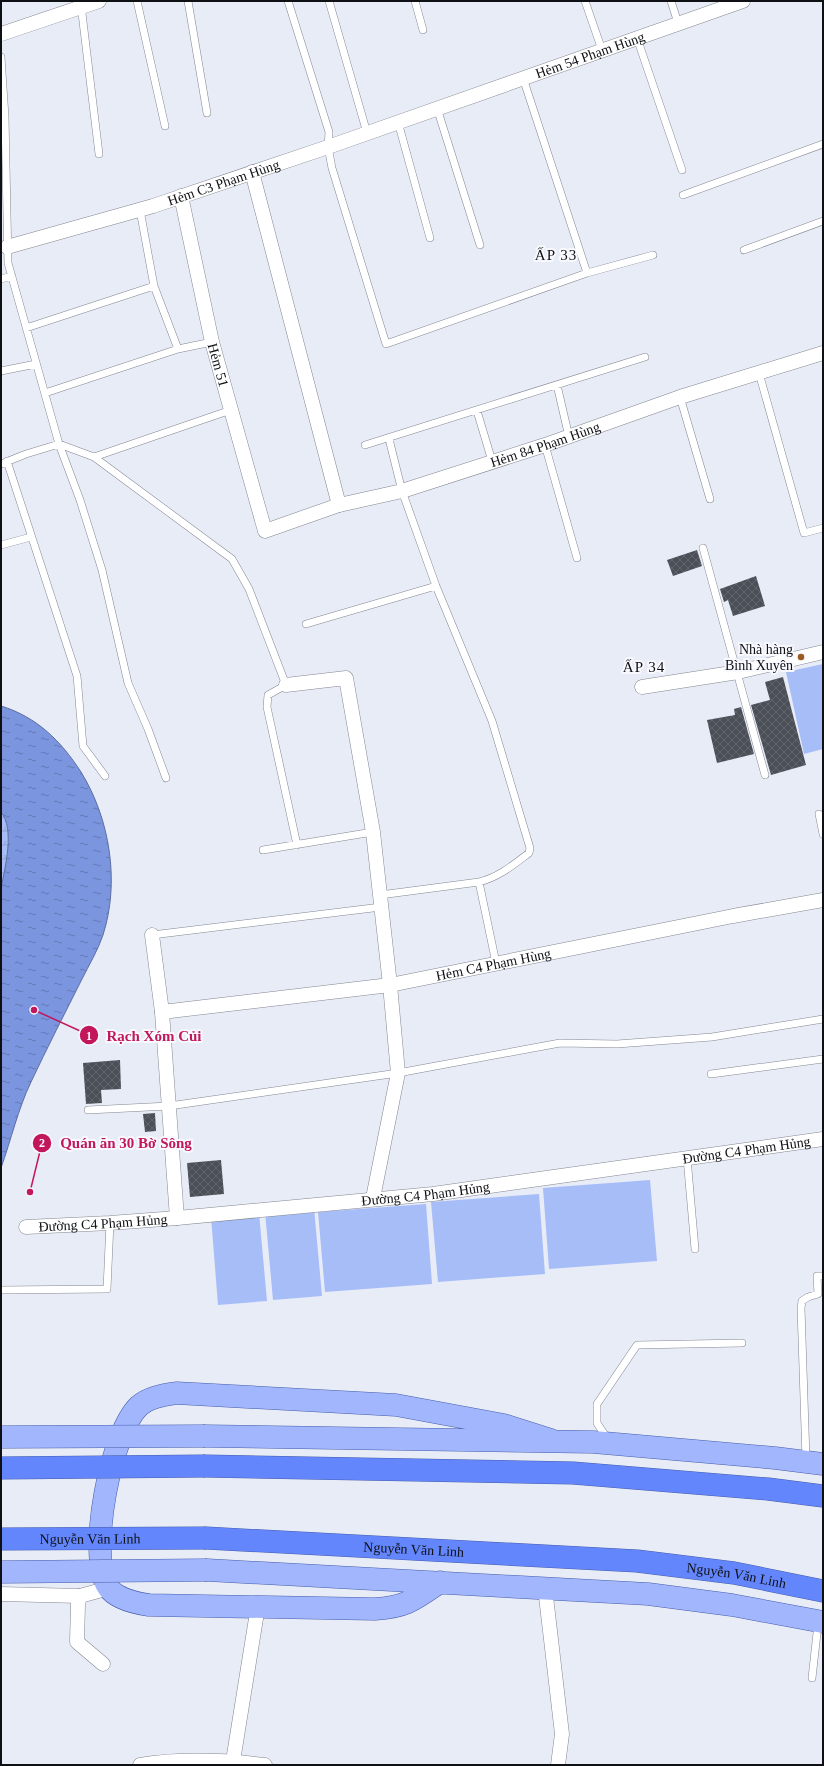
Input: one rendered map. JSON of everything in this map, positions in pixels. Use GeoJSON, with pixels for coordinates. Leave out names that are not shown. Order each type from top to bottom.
{"type":"FeatureCollection","features":[{"type":"Feature","properties":{"kind":"highway"},"geometry":{"type":"LineString","coordinates":[[1,1468],[206,1466],[573,1473],[768,1489],[823,1496]]}},
{"type":"Feature","properties":{"kind":"highway","name":"Nguyễn Văn Linh"},"geometry":{"type":"LineString","coordinates":[[1,1539],[206,1538],[637,1561],[734,1573],[823,1591]]}},
{"type":"Feature","properties":{"kind":"main road"},"geometry":{"type":"LineString","coordinates":[[440,1582],[415,1599],[402,1605],[390,1608],[135,1603],[120,1597],[109,1588],[104,1579],[100,1551],[102,1516],[115,1451],[128,1418],[140,1405],[156,1396],[176,1393],[396,1405],[504,1425],[551,1440]]}},
{"type":"Feature","properties":{"kind":"main road"},"geometry":{"type":"LineString","coordinates":[[1,1437],[205,1436],[551,1440],[610,1443],[815,1463]]}},
{"type":"Feature","properties":{"kind":"main road"},"geometry":{"type":"LineString","coordinates":[[1,1572],[207,1570],[648,1594],[732,1605],[821,1622]]}},
{"type":"Feature","properties":{"kind":"street"},"geometry":{"type":"LineString","coordinates":[[1,34],[81,4],[99,1]]}},
{"type":"Feature","properties":{"kind":"street","name":"Hẻm 54 Phạm Hùng"},"geometry":{"type":"LineString","coordinates":[[437,108],[743,1]]}},
{"type":"Feature","properties":{"kind":"street","name":"Hẻm C3 Phạm Hùng"},"geometry":{"type":"LineString","coordinates":[[7,247],[140,210],[328,147],[437,108]]}},
{"type":"Feature","properties":{"kind":"street"},"geometry":{"type":"LineString","coordinates":[[252,172],[339,505]]}},
{"type":"Feature","properties":{"kind":"street","name":"Hẻm 51"},"geometry":{"type":"LineString","coordinates":[[181,196],[212,342],[265,531]]}},
{"type":"Feature","properties":{"kind":"street","name":"Hẻm 84 Phạm Hùng"},"geometry":{"type":"LineString","coordinates":[[265,531],[339,505],[402,491],[569,437],[680,397],[823,353]]}},
{"type":"Feature","properties":{"kind":"street"},"geometry":{"type":"LineString","coordinates":[[642,688],[738,672],[823,652]]}},
{"type":"Feature","properties":{"kind":"street"},"geometry":{"type":"LineString","coordinates":[[286,685],[346,678],[373,832],[390,984],[398,1073],[373,1198]]}},
{"type":"Feature","properties":{"kind":"street","name":"Hẻm C4 Phạm Hùng"},"geometry":{"type":"LineString","coordinates":[[162,1012],[390,984],[733,916],[823,900]]}},
{"type":"Feature","properties":{"kind":"street"},"geometry":{"type":"LineString","coordinates":[[152,935],[162,1012],[177,1218]]}},
{"type":"Feature","properties":{"kind":"street","name":"Đường C4 Phạm Hủng"},"geometry":{"type":"LineString","coordinates":[[26,1226],[110,1223],[177,1218],[373,1198],[433,1194],[823,1139]]}},
{"type":"Feature","properties":{"kind":"street"},"geometry":{"type":"LineString","coordinates":[[1,1594],[80,1596],[109,1588]]}},
{"type":"Feature","properties":{"kind":"street"},"geometry":{"type":"LineString","coordinates":[[545,1588],[562,1734],[558,1765]]}},
{"type":"Feature","properties":{"kind":"street"},"geometry":{"type":"LineString","coordinates":[[80,1596],[78,1604],[77,1642],[104,1664]]}},
{"type":"Feature","properties":{"kind":"street"},"geometry":{"type":"LineString","coordinates":[[227,1762],[258,1606]]}},
{"type":"Feature","properties":{"kind":"street"},"geometry":{"type":"LineString","coordinates":[[140,1765],[165,1760],[266,1765]]}},
{"type":"Feature","properties":{"kind":"lane"},"geometry":{"type":"LineString","coordinates":[[137,1],[166,126]]}},
{"type":"Feature","properties":{"kind":"lane"},"geometry":{"type":"LineString","coordinates":[[188,1],[207,113]]}},
{"type":"Feature","properties":{"kind":"lane"},"geometry":{"type":"LineString","coordinates":[[288,1],[329,132],[328,147],[332,168],[386,344],[587,273],[653,255]]}},
{"type":"Feature","properties":{"kind":"lane"},"geometry":{"type":"LineString","coordinates":[[329,1],[367,133]]}},
{"type":"Feature","properties":{"kind":"lane"},"geometry":{"type":"LineString","coordinates":[[415,1],[423,30]]}},
{"type":"Feature","properties":{"kind":"lane"},"geometry":{"type":"LineString","coordinates":[[585,1],[602,50]]}},
{"type":"Feature","properties":{"kind":"lane"},"geometry":{"type":"LineString","coordinates":[[671,1],[678,23]]}},
{"type":"Feature","properties":{"kind":"lane"},"geometry":{"type":"LineString","coordinates":[[81,4],[99,154]]}},
{"type":"Feature","properties":{"kind":"lane"},"geometry":{"type":"LineString","coordinates":[[637,38],[682,170]]}},
{"type":"Feature","properties":{"kind":"lane"},"geometry":{"type":"LineString","coordinates":[[1,57],[4,182],[8,263],[59,444],[80,500],[102,570],[128,683],[148,729],[166,778]]}},
{"type":"Feature","properties":{"kind":"lane"},"geometry":{"type":"LineString","coordinates":[[523,78],[587,273]]}},
{"type":"Feature","properties":{"kind":"lane"},"geometry":{"type":"LineString","coordinates":[[437,108],[480,245]]}},
{"type":"Feature","properties":{"kind":"lane"},"geometry":{"type":"LineString","coordinates":[[398,122],[430,238]]}},
{"type":"Feature","properties":{"kind":"lane"},"geometry":{"type":"LineString","coordinates":[[683,195],[823,144]]}},
{"type":"Feature","properties":{"kind":"lane"},"geometry":{"type":"LineString","coordinates":[[140,210],[154,286],[178,349]]}},
{"type":"Feature","properties":{"kind":"lane"},"geometry":{"type":"LineString","coordinates":[[744,250],[823,220]]}},
{"type":"Feature","properties":{"kind":"lane"},"geometry":{"type":"LineString","coordinates":[[1,279],[12,276]]}},
{"type":"Feature","properties":{"kind":"lane"},"geometry":{"type":"LineString","coordinates":[[26,328],[154,286]]}},
{"type":"Feature","properties":{"kind":"lane"},"geometry":{"type":"LineString","coordinates":[[45,393],[178,349],[212,342]]}},
{"type":"Feature","properties":{"kind":"lane"},"geometry":{"type":"LineString","coordinates":[[365,445],[389,439],[645,357]]}},
{"type":"Feature","properties":{"kind":"lane"},"geometry":{"type":"LineString","coordinates":[[1,371],[36,364]]}},
{"type":"Feature","properties":{"kind":"lane"},"geometry":{"type":"LineString","coordinates":[[759,373],[804,533],[823,528]]}},
{"type":"Feature","properties":{"kind":"lane"},"geometry":{"type":"LineString","coordinates":[[557,385],[569,437]]}},
{"type":"Feature","properties":{"kind":"lane"},"geometry":{"type":"LineString","coordinates":[[680,397],[710,499]]}},
{"type":"Feature","properties":{"kind":"lane"},"geometry":{"type":"LineString","coordinates":[[94,457],[231,410]]}},
{"type":"Feature","properties":{"kind":"lane"},"geometry":{"type":"LineString","coordinates":[[477,411],[492,461]]}},
{"type":"Feature","properties":{"kind":"lane"},"geometry":{"type":"LineString","coordinates":[[152,935],[380,901],[479,882],[500,875],[529,853],[530,848],[492,721],[436,586],[402,491],[389,439]]}},
{"type":"Feature","properties":{"kind":"lane"},"geometry":{"type":"LineString","coordinates":[[105,776],[83,746],[77,676],[31,537],[4,462],[59,444],[94,457],[232,559],[248,589],[286,685],[268,695],[267,707],[297,845]]}},
{"type":"Feature","properties":{"kind":"lane"},"geometry":{"type":"LineString","coordinates":[[545,445],[577,558]]}},
{"type":"Feature","properties":{"kind":"lane"},"geometry":{"type":"LineString","coordinates":[[1,545],[31,537]]}},
{"type":"Feature","properties":{"kind":"lane"},"geometry":{"type":"LineString","coordinates":[[703,548],[765,775]]}},
{"type":"Feature","properties":{"kind":"lane"},"geometry":{"type":"LineString","coordinates":[[306,624],[436,586]]}},
{"type":"Feature","properties":{"kind":"lane"},"geometry":{"type":"LineString","coordinates":[[819,814],[823,834]]}},
{"type":"Feature","properties":{"kind":"lane"},"geometry":{"type":"LineString","coordinates":[[263,850],[373,832]]}},
{"type":"Feature","properties":{"kind":"lane"},"geometry":{"type":"LineString","coordinates":[[479,882],[496,963]]}},
{"type":"Feature","properties":{"kind":"lane"},"geometry":{"type":"LineString","coordinates":[[88,1110],[169,1106],[398,1073],[560,1043],[617,1044],[712,1037],[823,1018]]}},
{"type":"Feature","properties":{"kind":"lane"},"geometry":{"type":"LineString","coordinates":[[711,1074],[823,1059]]}},
{"type":"Feature","properties":{"kind":"lane"},"geometry":{"type":"LineString","coordinates":[[687,1158],[695,1249]]}},
{"type":"Feature","properties":{"kind":"lane"},"geometry":{"type":"LineString","coordinates":[[1,1290],[107,1289],[110,1223]]}},
{"type":"Feature","properties":{"kind":"lane"},"geometry":{"type":"LineString","coordinates":[[815,1463],[801,1308],[802,1302],[808,1297],[818,1294],[817,1276],[823,1276]]}},
{"type":"Feature","properties":{"kind":"lane"},"geometry":{"type":"LineString","coordinates":[[610,1443],[597,1423],[597,1404],[636,1345],[742,1343]]}},
{"type":"Feature","properties":{"kind":"lane"},"geometry":{"type":"LineString","coordinates":[[812,1678],[821,1622]]}},
{"type":"Feature","properties":{"kind":"green space"},"geometry":{"type":"Polygon","coordinates":[[[823,664],[823,749],[804,754],[786,672],[823,664]]]}},
{"type":"Feature","properties":{"kind":"green space"},"geometry":{"type":"Polygon","coordinates":[[[1,812],[5,819],[7,828],[8,849],[1,888],[1,812]]]}},
{"type":"Feature","properties":{"kind":"green space"},"geometry":{"type":"Polygon","coordinates":[[[650,1180],[657,1261],[549,1269],[543,1188],[650,1180]]]}},
{"type":"Feature","properties":{"kind":"green space"},"geometry":{"type":"Polygon","coordinates":[[[539,1194],[545,1274],[438,1282],[431,1202],[539,1194]]]}},
{"type":"Feature","properties":{"kind":"green space"},"geometry":{"type":"Polygon","coordinates":[[[426,1204],[432,1284],[325,1292],[318,1212],[426,1204]]]}},
{"type":"Feature","properties":{"kind":"green space"},"geometry":{"type":"Polygon","coordinates":[[[314,1208],[322,1296],[273,1300],[265,1212],[314,1208]]]}},
{"type":"Feature","properties":{"kind":"green space"},"geometry":{"type":"Polygon","coordinates":[[[259,1213],[267,1301],[218,1305],[211,1217],[259,1213]]]}},
{"type":"Feature","properties":{"kind":"water"},"geometry":{"type":"Polygon","coordinates":[[[1,706],[26,717],[47,732],[65,750],[81,772],[91,790],[105,830],[109,851],[111,894],[108,915],[101,941],[26,1092],[1,1168],[1,888],[8,849],[8,838],[5,819],[1,812],[1,706]]]}},
{"type":"Feature","properties":{"kind":"building"},"geometry":{"type":"Polygon","coordinates":[[[697,550],[702,566],[673,576],[667,560],[697,550]]]}},
{"type":"Feature","properties":{"kind":"building"},"geometry":{"type":"Polygon","coordinates":[[[756,576],[765,606],[733,616],[728,600],[724,602],[720,589],[756,576]]]}},
{"type":"Feature","properties":{"kind":"building"},"geometry":{"type":"Polygon","coordinates":[[[783,677],[806,765],[771,775],[751,705],[770,700],[765,682],[783,677]]]}},
{"type":"Feature","properties":{"kind":"building"},"geometry":{"type":"Polygon","coordinates":[[[741,707],[754,754],[717,763],[707,720],[735,715],[734,709],[741,707]]]}},
{"type":"Feature","properties":{"kind":"building"},"geometry":{"type":"Polygon","coordinates":[[[120,1060],[121,1089],[101,1090],[102,1103],[86,1104],[83,1063],[120,1060]]]}},
{"type":"Feature","properties":{"kind":"building"},"geometry":{"type":"Polygon","coordinates":[[[155,1113],[156,1131],[145,1132],[143,1114],[155,1113]]]}},
{"type":"Feature","properties":{"kind":"building"},"geometry":{"type":"Polygon","coordinates":[[[221,1160],[224,1194],[190,1197],[187,1163],[221,1160]]]}},
{"type":"Feature","properties":{"kind":"place","name":"Nhà hàng Bình Xuyên"},"geometry":{"type":"Point","coordinates":[801,657]}},
{"type":"Feature","properties":{"kind":"place","name":"Rạch Xóm Củi"},"geometry":{"type":"Point","coordinates":[34,1010]}},
{"type":"Feature","properties":{"kind":"place","name":"Quán ăn 30 Bờ Sông"},"geometry":{"type":"Point","coordinates":[30,1192]}},
{"type":"Feature","properties":{"kind":"district","name":"ẤP 33"},"geometry":{"type":"Point","coordinates":[556,255]}},
{"type":"Feature","properties":{"kind":"district","name":"ẤP 34"},"geometry":{"type":"Point","coordinates":[644,667]}}]}
